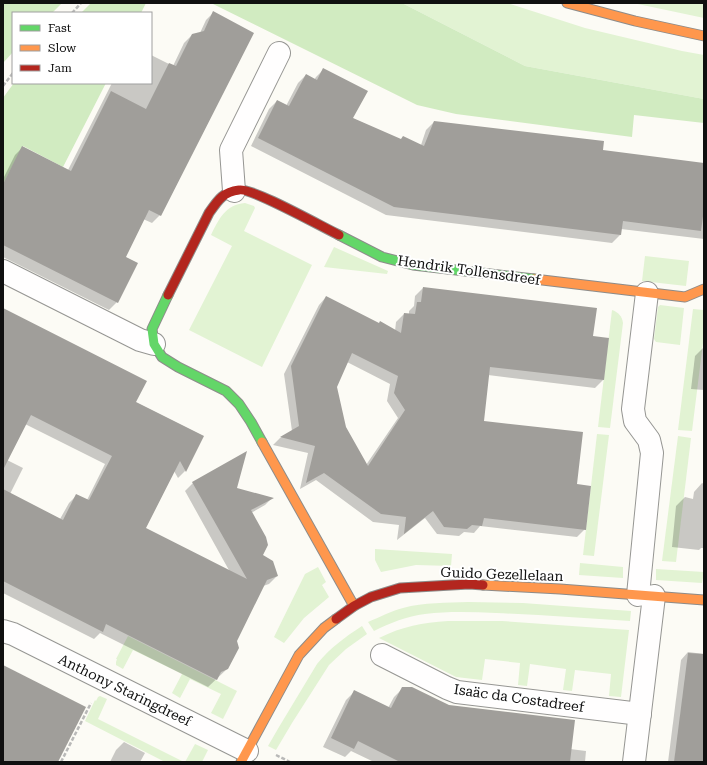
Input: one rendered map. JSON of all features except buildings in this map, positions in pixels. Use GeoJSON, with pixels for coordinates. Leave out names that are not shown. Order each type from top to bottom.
{"type":"FeatureCollection","features":[{"type":"Feature","properties":{"kind":"street"},"geometry":{"type":"LineString","coordinates":[[567,3],[588,10],[704,36]]}},
{"type":"Feature","properties":{"kind":"street"},"geometry":{"type":"LineString","coordinates":[[279,53],[231,150],[234,191],[225,194],[216,201],[209,213],[156,319],[152,329],[154,344],[162,357],[178,367],[226,391],[239,404],[251,422],[354,606]]}},
{"type":"Feature","properties":{"kind":"street","name":"Hendrik Tollensdreef"},"geometry":{"type":"LineString","coordinates":[[234,191],[241,189],[259,195],[382,257],[413,265],[685,297],[704,289]]}},
{"type":"Feature","properties":{"kind":"street"},"geometry":{"type":"LineString","coordinates":[[3,270],[140,340],[154,344]]}},
{"type":"Feature","properties":{"kind":"street"},"geometry":{"type":"LineString","coordinates":[[634,762],[640,714],[652,453],[649,440],[635,421],[633,410],[647,293]]}},
{"type":"Feature","properties":{"kind":"street","name":"Guido Gezellelaan"},"geometry":{"type":"LineString","coordinates":[[244,756],[299,655],[324,628],[354,606],[371,597],[400,588],[469,584],[704,600]]}},
{"type":"Feature","properties":{"kind":"street","name":"Anthony Staringdreef"},"geometry":{"type":"LineString","coordinates":[[3,631],[13,634],[103,679],[244,756]]}},
{"type":"Feature","properties":{"kind":"street","name":"Isaäc da Costadreef"},"geometry":{"type":"LineString","coordinates":[[382,655],[447,688],[458,692],[640,714]]}},
{"type":"Feature","properties":{"kind":"path"},"geometry":{"type":"LineString","coordinates":[[73,12],[81,3]]}},
{"type":"Feature","properties":{"kind":"path"},"geometry":{"type":"LineString","coordinates":[[3,86],[12,74]]}},
{"type":"Feature","properties":{"kind":"path"},"geometry":{"type":"LineString","coordinates":[[62,762],[103,679]]}},
{"type":"Feature","properties":{"kind":"green space"},"geometry":{"type":"Polygon","coordinates":[[[3,3],[62,3],[53,12],[12,12],[12,53],[3,63],[3,3]]]}},
{"type":"Feature","properties":{"kind":"green space"},"geometry":{"type":"Polygon","coordinates":[[[91,3],[146,3],[142,12],[82,12],[91,3]]]}},
{"type":"Feature","properties":{"kind":"green space"},"geometry":{"type":"Polygon","coordinates":[[[211,3],[402,3],[525,66],[704,99],[704,123],[634,115],[632,137],[456,114],[417,105],[211,3]]]}},
{"type":"Feature","properties":{"kind":"green space"},"geometry":{"type":"Polygon","coordinates":[[[402,3],[507,3],[585,28],[704,55],[704,99],[525,66],[402,3]]]}},
{"type":"Feature","properties":{"kind":"green space"},"geometry":{"type":"Polygon","coordinates":[[[633,3],[704,3],[704,18],[633,3]]]}},
{"type":"Feature","properties":{"kind":"green space"},"geometry":{"type":"Polygon","coordinates":[[[13,84],[105,84],[63,167],[23,146],[3,184],[3,98],[13,84]]]}},
{"type":"Feature","properties":{"kind":"green space"},"geometry":{"type":"Polygon","coordinates":[[[245,203],[254,206],[255,208],[244,231],[312,265],[262,367],[189,330],[232,246],[211,235],[220,218],[228,210],[238,204],[245,203]]]}},
{"type":"Feature","properties":{"kind":"green space"},"geometry":{"type":"Polygon","coordinates":[[[334,247],[388,271],[387,274],[324,267],[334,247]]]}},
{"type":"Feature","properties":{"kind":"green space"},"geometry":{"type":"Polygon","coordinates":[[[645,256],[689,261],[686,286],[642,281],[645,256]]]}},
{"type":"Feature","properties":{"kind":"green space"},"geometry":{"type":"Polygon","coordinates":[[[660,305],[684,308],[680,345],[656,342],[654,339],[658,307],[660,305]]]}},
{"type":"Feature","properties":{"kind":"green space"},"geometry":{"type":"Polygon","coordinates":[[[693,309],[704,310],[704,335],[692,431],[678,430],[693,309]]]}},
{"type":"Feature","properties":{"kind":"green space"},"geometry":{"type":"Polygon","coordinates":[[[612,310],[622,318],[623,323],[610,428],[598,427],[612,310]]]}},
{"type":"Feature","properties":{"kind":"green space"},"geometry":{"type":"Polygon","coordinates":[[[597,434],[609,435],[594,556],[583,555],[597,434]]]}},
{"type":"Feature","properties":{"kind":"green space"},"geometry":{"type":"Polygon","coordinates":[[[678,436],[691,438],[676,562],[662,561],[678,436]]]}},
{"type":"Feature","properties":{"kind":"green space"},"geometry":{"type":"Polygon","coordinates":[[[375,549],[452,554],[451,566],[416,565],[381,572],[375,560],[375,549]]]}},
{"type":"Feature","properties":{"kind":"green space"},"geometry":{"type":"Polygon","coordinates":[[[580,563],[623,567],[623,578],[579,575],[580,563]]]}},
{"type":"Feature","properties":{"kind":"green space"},"geometry":{"type":"Polygon","coordinates":[[[318,567],[326,582],[322,585],[329,597],[304,618],[284,643],[274,637],[305,574],[318,567]]]}},
{"type":"Feature","properties":{"kind":"green space"},"geometry":{"type":"Polygon","coordinates":[[[656,569],[704,572],[702,583],[656,580],[656,569]]]}},
{"type":"Feature","properties":{"kind":"green space"},"geometry":{"type":"Polygon","coordinates":[[[436,603],[523,603],[631,611],[630,621],[460,612],[412,616],[374,631],[368,622],[394,611],[411,606],[436,603]]]}},
{"type":"Feature","properties":{"kind":"green space"},"geometry":{"type":"Polygon","coordinates":[[[448,621],[502,621],[629,630],[621,697],[609,696],[611,674],[575,670],[572,691],[563,690],[566,669],[530,664],[527,686],[518,685],[520,663],[485,659],[482,680],[456,677],[379,638],[413,626],[448,621]]]}},
{"type":"Feature","properties":{"kind":"green space"},"geometry":{"type":"Polygon","coordinates":[[[362,626],[367,634],[346,649],[329,665],[276,750],[268,746],[317,664],[338,643],[362,626]]]}},
{"type":"Feature","properties":{"kind":"green space"},"geometry":{"type":"Polygon","coordinates":[[[128,636],[237,691],[223,719],[211,713],[221,694],[190,679],[180,698],[172,693],[182,674],[133,650],[123,669],[116,665],[116,659],[128,636]]]}},
{"type":"Feature","properties":{"kind":"green space"},"geometry":{"type":"Polygon","coordinates":[[[100,696],[107,699],[98,719],[184,762],[165,762],[85,721],[95,700],[96,701],[100,696]]]}},
{"type":"Feature","properties":{"kind":"green space"},"geometry":{"type":"Polygon","coordinates":[[[195,744],[208,750],[202,762],[185,762],[195,744]]]}},
{"type":"Feature","properties":{"kind":"traffic: fast"},"geometry":{"type":"LineString","coordinates":[[339,235],[382,257],[413,265],[534,279]]}},
{"type":"Feature","properties":{"kind":"traffic: fast"},"geometry":{"type":"LineString","coordinates":[[168,295],[152,329],[154,344],[162,357],[178,367],[226,391],[239,404],[262,442]]}},
{"type":"Feature","properties":{"kind":"traffic: slow"},"geometry":{"type":"LineString","coordinates":[[567,3],[635,21],[704,36]]}},
{"type":"Feature","properties":{"kind":"traffic: slow"},"geometry":{"type":"LineString","coordinates":[[534,279],[685,297],[704,289]]}},
{"type":"Feature","properties":{"kind":"traffic: slow"},"geometry":{"type":"LineString","coordinates":[[262,442],[354,606]]}},
{"type":"Feature","properties":{"kind":"traffic: slow"},"geometry":{"type":"LineString","coordinates":[[483,585],[560,589],[704,600]]}},
{"type":"Feature","properties":{"kind":"traffic: slow"},"geometry":{"type":"LineString","coordinates":[[241,762],[299,655],[324,628],[336,619]]}},
{"type":"Feature","properties":{"kind":"traffic: jam"},"geometry":{"type":"LineString","coordinates":[[168,295],[209,213],[221,197],[233,191],[246,191],[258,195],[339,235]]}},
{"type":"Feature","properties":{"kind":"traffic: jam"},"geometry":{"type":"LineString","coordinates":[[336,619],[354,606],[371,597],[400,588],[469,584],[483,585]]}}]}
